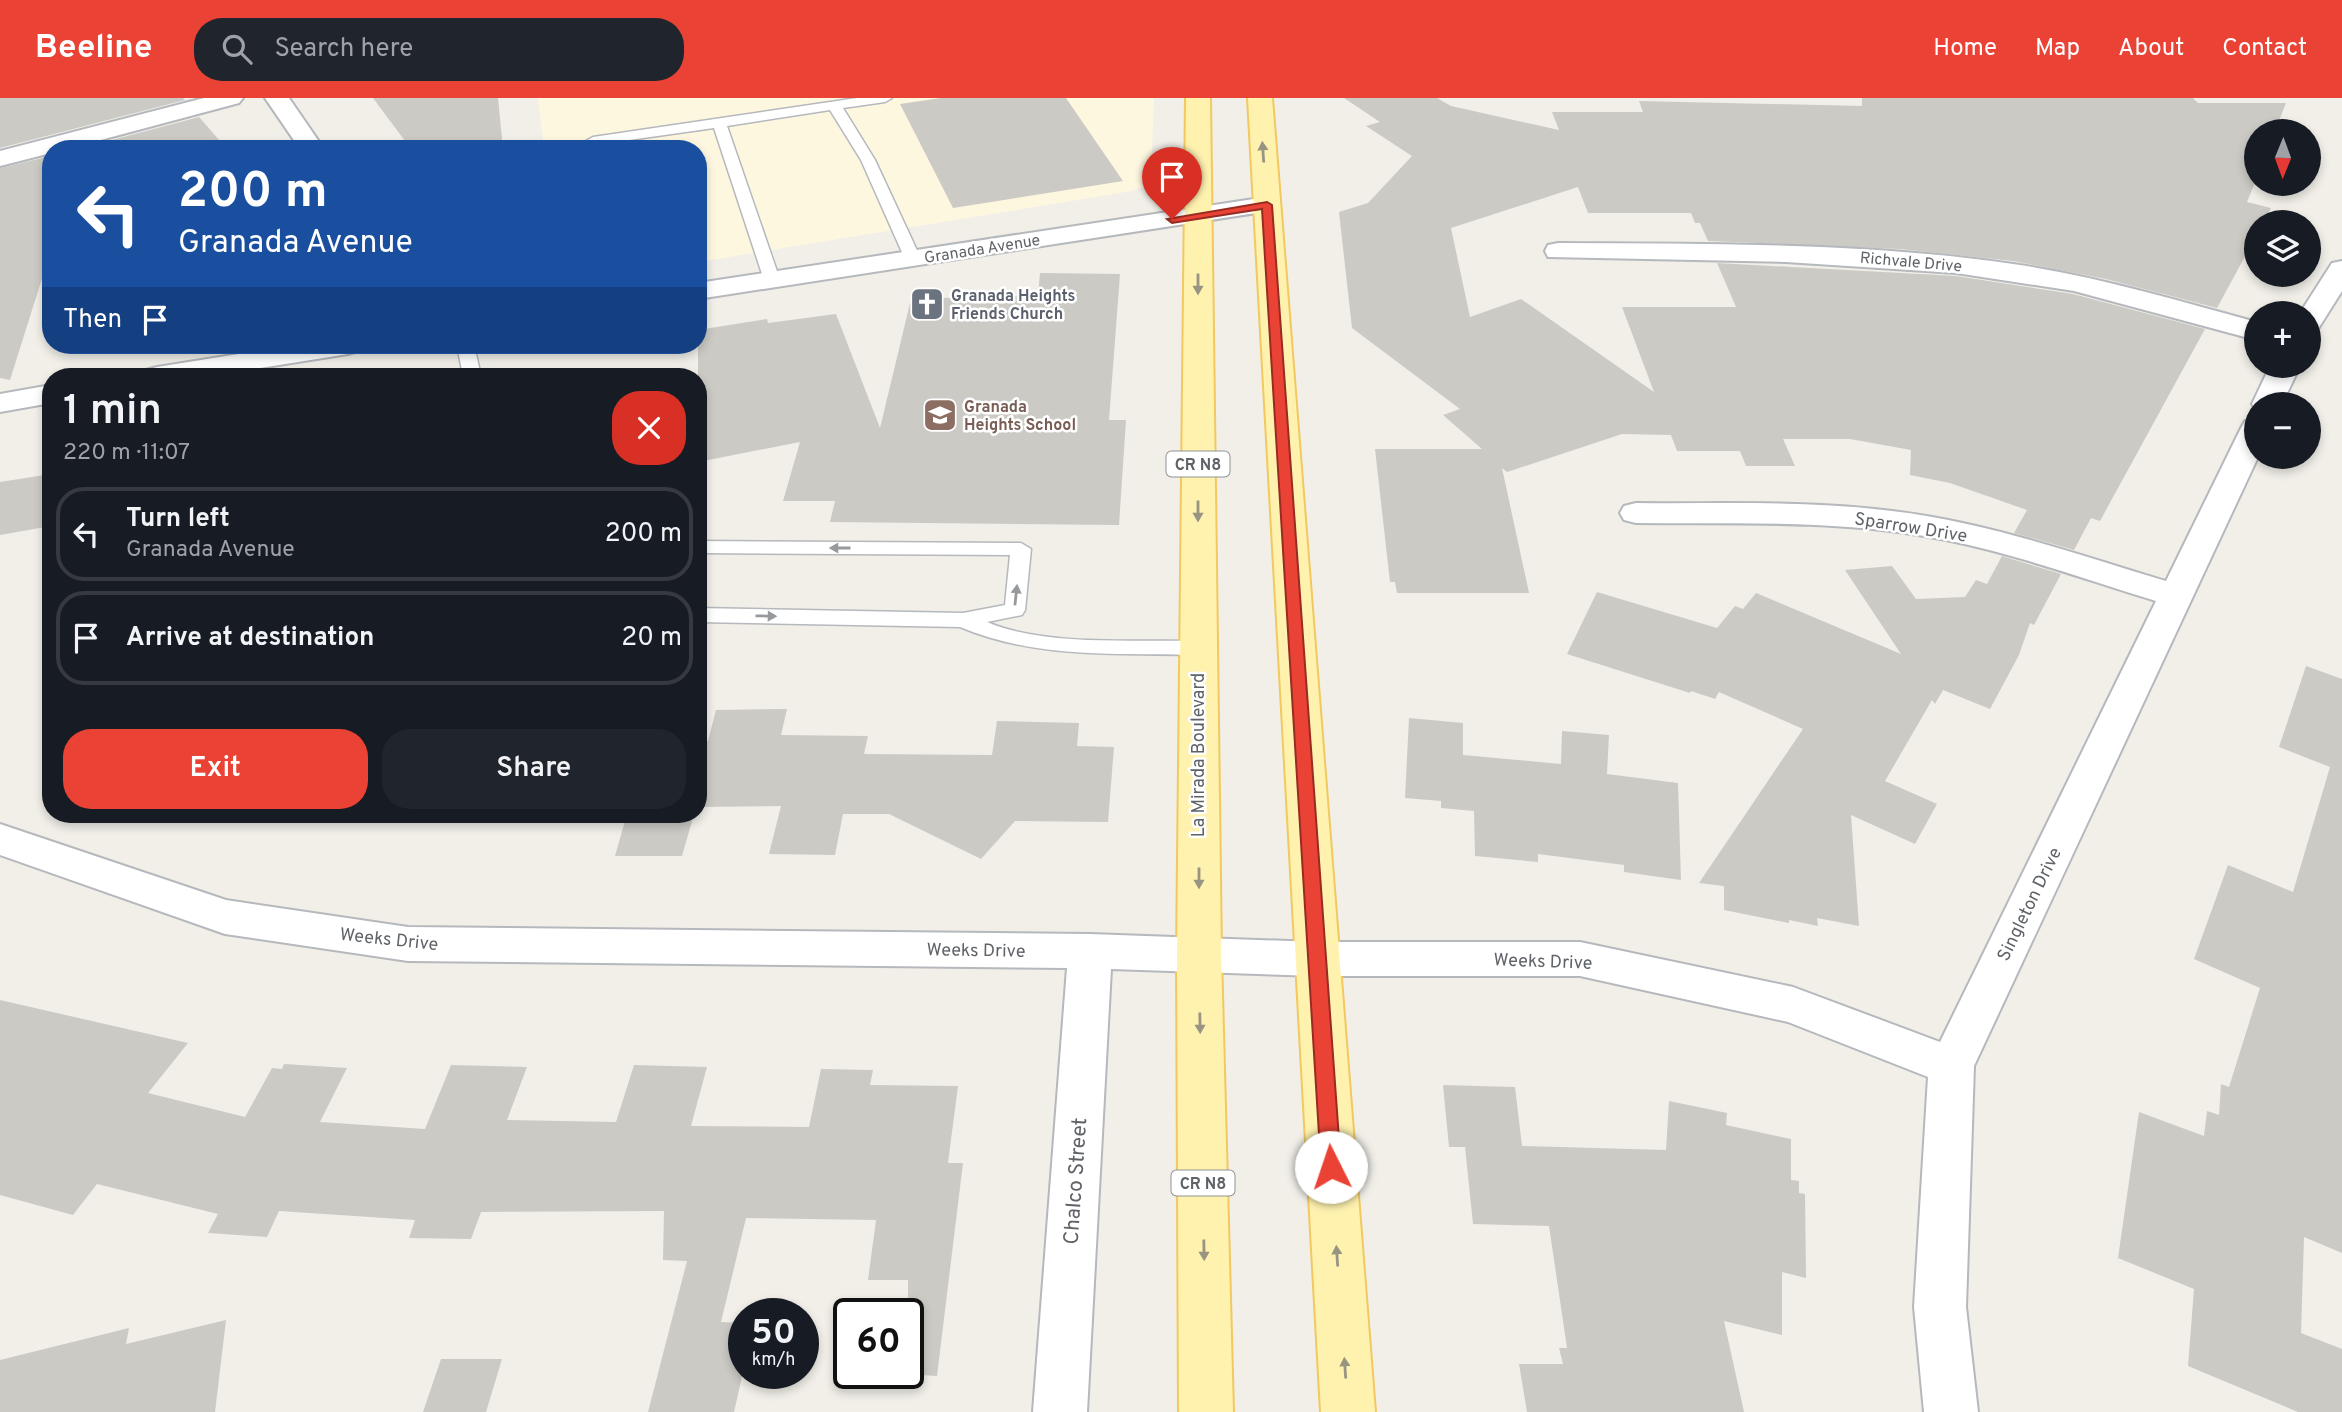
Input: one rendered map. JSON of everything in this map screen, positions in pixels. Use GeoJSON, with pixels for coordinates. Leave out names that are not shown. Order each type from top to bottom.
{"type":"FeatureCollection","features":[{"type":"Feature","properties":{"kind":"main road","name":"La Mirada Boulevard"},"geometry":{"type":"LineString","coordinates":[[1198,98],[1199,955],[1206,1412]]}},
{"type":"Feature","properties":{"kind":"main road"},"geometry":{"type":"LineString","coordinates":[[1259,98],[1348,1412]]}},
{"type":"Feature","properties":{"kind":"street"},"geometry":{"type":"LineString","coordinates":[[72,140],[231,98]]}},
{"type":"Feature","properties":{"kind":"street"},"geometry":{"type":"LineString","coordinates":[[277,98],[307,140]]}},
{"type":"Feature","properties":{"kind":"street"},"geometry":{"type":"LineString","coordinates":[[0,159],[42,148]]}},
{"type":"Feature","properties":{"kind":"street","name":"Granada Avenue"},"geometry":{"type":"LineString","coordinates":[[707,291],[1267,205]]}},
{"type":"Feature","properties":{"kind":"street","name":"Richvale Drive"},"geometry":{"type":"LineString","coordinates":[[1558,251],[1816,254],[1911,260],[2016,273],[2129,296],[2244,328]]}},
{"type":"Feature","properties":{"kind":"street"},"geometry":{"type":"LineString","coordinates":[[2321,302],[2342,269]]}},
{"type":"Feature","properties":{"kind":"street"},"geometry":{"type":"LineString","coordinates":[[201,368],[278,354]]}},
{"type":"Feature","properties":{"kind":"street"},"geometry":{"type":"LineString","coordinates":[[0,402],[42,395]]}},
{"type":"Feature","properties":{"kind":"street","name":"Singleton Drive"},"geometry":{"type":"LineString","coordinates":[[1951,1412],[1940,1307],[1951,1066],[2244,454]]}},
{"type":"Feature","properties":{"kind":"street","name":"Sparrow Drive"},"geometry":{"type":"LineString","coordinates":[[1636,513],[1840,516],[1926,526],[2025,549],[2177,596]]}},
{"type":"Feature","properties":{"kind":"street","name":"Weeks Drive"},"geometry":{"type":"LineString","coordinates":[[0,839],[225,917],[408,944],[1090,951],[1317,959],[1580,959],[1793,1005],[1951,1066]]}},
{"type":"Feature","properties":{"kind":"street","name":"Chalco Street"},"geometry":{"type":"LineString","coordinates":[[1060,1412],[1090,951]]}},
{"type":"Feature","properties":{"kind":"lane"},"geometry":{"type":"LineString","coordinates":[[600,140],[885,98]]}},
{"type":"Feature","properties":{"kind":"lane"},"geometry":{"type":"LineString","coordinates":[[834,105],[868,160],[913,259]]}},
{"type":"Feature","properties":{"kind":"lane"},"geometry":{"type":"LineString","coordinates":[[719,122],[772,280]]}},
{"type":"Feature","properties":{"kind":"lane"},"geometry":{"type":"LineString","coordinates":[[707,547],[1021,549],[1015,610],[963,620],[707,615]]}},
{"type":"Feature","properties":{"kind":"lane"},"geometry":{"type":"LineString","coordinates":[[963,620],[998,635],[1055,643],[1198,648]]}},
{"type":"Feature","properties":{"kind":"shaded area"},"geometry":{"type":"Polygon","coordinates":[[[538,98],[1154,98],[1151,178],[1145,186],[1132,191],[707,261],[707,140],[543,140],[538,98]]]}},
{"type":"Feature","properties":{"kind":"building"},"geometry":{"type":"Polygon","coordinates":[[[0,98],[183,98],[185,100],[0,148],[0,98]]]}},
{"type":"Feature","properties":{"kind":"building"},"geometry":{"type":"Polygon","coordinates":[[[373,98],[498,98],[502,140],[404,140],[373,98]]]}},
{"type":"Feature","properties":{"kind":"building"},"geometry":{"type":"Polygon","coordinates":[[[941,98],[1066,98],[1123,181],[953,208],[900,104],[941,98]]]}},
{"type":"Feature","properties":{"kind":"building"},"geometry":{"type":"Polygon","coordinates":[[[1344,98],[1437,98],[1451,106],[1559,130],[1552,112],[1643,112],[1639,101],[1862,106],[1862,98],[2193,98],[2198,103],[2286,103],[2280,119],[2244,119],[2244,196],[2249,196],[2247,202],[2271,208],[2244,210],[2244,258],[2217,308],[2106,279],[2013,261],[1900,249],[1708,241],[1700,223],[1695,223],[1691,213],[1588,213],[1578,187],[1451,228],[1470,317],[1521,299],[1654,392],[1622,307],[1736,307],[1717,263],[1956,276],[2073,294],[2205,329],[2100,521],[2091,518],[2074,550],[2014,533],[2027,510],[1950,483],[1910,475],[1911,450],[1850,439],[1783,439],[1795,466],[1746,466],[1740,451],[1677,451],[1671,435],[1622,434],[1507,472],[1502,468],[1529,593],[1397,593],[1395,582],[1390,582],[1375,449],[1482,449],[1443,415],[1460,409],[1352,328],[1339,212],[1368,203],[1412,156],[1366,126],[1380,122],[1344,98]]]}},
{"type":"Feature","properties":{"kind":"building"},"geometry":{"type":"Polygon","coordinates":[[[199,117],[219,140],[112,140],[199,117]]]}},
{"type":"Feature","properties":{"kind":"building"},"geometry":{"type":"Polygon","coordinates":[[[42,158],[42,279],[10,380],[0,378],[0,168],[42,158]]]}},
{"type":"Feature","properties":{"kind":"building"},"geometry":{"type":"Polygon","coordinates":[[[1040,273],[1120,274],[1109,420],[1126,420],[1119,525],[830,522],[835,501],[783,501],[800,442],[707,460],[707,368],[698,368],[698,354],[707,354],[707,329],[767,319],[768,323],[836,314],[880,428],[911,299],[1038,295],[1040,273]]]}},
{"type":"Feature","properties":{"kind":"building"},"geometry":{"type":"Polygon","coordinates":[[[42,475],[42,528],[0,535],[0,482],[42,475]]]}},
{"type":"Feature","properties":{"kind":"building"},"geometry":{"type":"Polygon","coordinates":[[[2002,556],[2061,574],[2034,625],[2030,623],[2019,655],[1990,709],[1943,690],[1935,704],[1932,700],[1885,781],[1937,804],[1915,844],[1851,815],[1859,926],[1817,918],[1818,926],[1789,920],[1789,923],[1724,910],[1724,886],[1699,883],[1803,729],[1719,692],[1715,699],[1691,691],[1690,693],[1567,654],[1597,592],[1717,628],[1735,606],[1743,609],[1756,593],[1901,654],[1845,570],[1892,566],[1916,599],[1965,597],[1976,580],[1987,584],[2002,556]]]}},
{"type":"Feature","properties":{"kind":"building"},"geometry":{"type":"Polygon","coordinates":[[[2306,666],[2342,679],[2342,1253],[2304,1237],[2301,1333],[2342,1349],[2342,1412],[2298,1412],[2188,1366],[2194,1289],[2118,1258],[2139,1112],[2204,1136],[2207,1111],[2219,1115],[2221,1084],[2229,1087],[2260,988],[2194,959],[2228,865],[2293,892],[2330,767],[2279,747],[2306,666]]]}},
{"type":"Feature","properties":{"kind":"building"},"geometry":{"type":"Polygon","coordinates":[[[787,709],[781,735],[868,736],[864,754],[992,755],[997,721],[1079,723],[1077,746],[1114,747],[1108,822],[1015,821],[981,859],[889,814],[843,814],[835,855],[769,854],[781,806],[707,807],[707,741],[716,710],[787,709]]]}},
{"type":"Feature","properties":{"kind":"building"},"geometry":{"type":"Polygon","coordinates":[[[1409,718],[1463,723],[1463,755],[1561,764],[1562,731],[1609,735],[1607,774],[1678,783],[1681,880],[1624,872],[1624,865],[1538,854],[1538,862],[1475,856],[1474,811],[1441,808],[1441,801],[1405,798],[1409,718]]]}},
{"type":"Feature","properties":{"kind":"building"},"geometry":{"type":"Polygon","coordinates":[[[624,823],[691,823],[682,856],[615,856],[624,823]]]}},
{"type":"Feature","properties":{"kind":"building"},"geometry":{"type":"Polygon","coordinates":[[[0,1000],[188,1043],[148,1093],[245,1117],[272,1068],[282,1069],[284,1064],[347,1068],[320,1122],[425,1129],[451,1065],[527,1067],[507,1120],[616,1122],[634,1065],[707,1067],[691,1126],[809,1127],[821,1069],[873,1070],[870,1085],[958,1086],[948,1163],[963,1163],[937,1376],[924,1375],[924,1298],[908,1298],[908,1280],[868,1280],[876,1220],[746,1218],[721,1322],[728,1322],[728,1389],[739,1389],[734,1412],[648,1412],[687,1261],[663,1260],[664,1211],[481,1212],[471,1239],[409,1238],[415,1220],[279,1211],[267,1237],[208,1233],[218,1214],[97,1184],[73,1215],[0,1195],[0,1000]]]}},
{"type":"Feature","properties":{"kind":"building"},"geometry":{"type":"Polygon","coordinates":[[[1443,1085],[1515,1087],[1522,1146],[1666,1150],[1669,1101],[1727,1113],[1726,1125],[1791,1139],[1791,1180],[1799,1181],[1799,1193],[1805,1194],[1806,1278],[1782,1272],[1782,1335],[1724,1321],[1744,1412],[1527,1412],[1519,1364],[1563,1364],[1559,1348],[1567,1348],[1549,1226],[1473,1224],[1465,1147],[1449,1147],[1443,1085]]]}},
{"type":"Feature","properties":{"kind":"building"},"geometry":{"type":"Polygon","coordinates":[[[226,1320],[215,1412],[0,1412],[0,1360],[129,1328],[126,1344],[226,1320]]]}},
{"type":"Feature","properties":{"kind":"building"},"geometry":{"type":"Polygon","coordinates":[[[441,1359],[502,1359],[486,1412],[423,1412],[441,1359]]]}},
{"type":"Feature","properties":{"kind":"place","name":"Granada Heights Friends Church"},"geometry":{"type":"Point","coordinates":[927,304]}},
{"type":"Feature","properties":{"kind":"place","name":"Granada Heights School"},"geometry":{"type":"Point","coordinates":[940,415]}},
{"type":"Feature","properties":{"kind":"route"},"geometry":{"type":"LineString","coordinates":[[1172,219],[1267,205],[1331,1167]]}}]}
